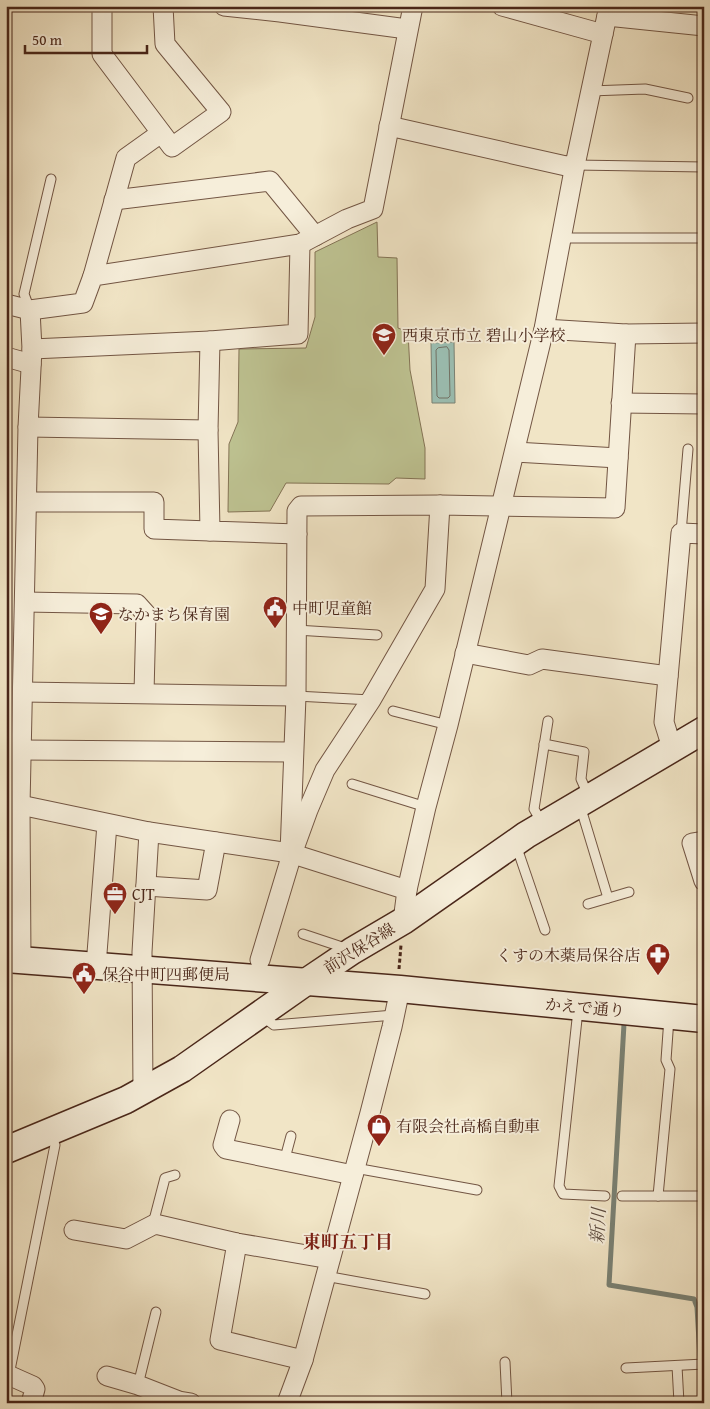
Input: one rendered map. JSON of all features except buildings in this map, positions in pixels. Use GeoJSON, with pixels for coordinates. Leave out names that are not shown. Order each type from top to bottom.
{"type":"FeatureCollection","features":[{"type":"Feature","properties":{"kind":"main road","name":"前沢保谷線"},"geometry":{"type":"LineString","coordinates":[[6,1150],[142,1092],[182,1069],[352,951],[402,932],[516,842],[704,730]]}},
{"type":"Feature","properties":{"kind":"main road"},"geometry":{"type":"LineString","coordinates":[[14,960],[306,982]]}},
{"type":"Feature","properties":{"kind":"main road","name":"かえで通り"},"geometry":{"type":"LineString","coordinates":[[306,982],[399,981],[466,996],[704,1019]]}},
{"type":"Feature","properties":{"kind":"street"},"geometry":{"type":"LineString","coordinates":[[102,6],[102,54],[172,147],[221,112],[165,44],[163,6]]}},
{"type":"Feature","properties":{"kind":"street"},"geometry":{"type":"LineString","coordinates":[[224,6],[281,9],[407,29]]}},
{"type":"Feature","properties":{"kind":"street"},"geometry":{"type":"LineString","coordinates":[[94,276],[307,240],[373,209],[413,6]]}},
{"type":"Feature","properties":{"kind":"street"},"geometry":{"type":"LineString","coordinates":[[502,6],[606,19],[704,26]]}},
{"type":"Feature","properties":{"kind":"street"},"geometry":{"type":"LineString","coordinates":[[402,932],[407,890],[426,807],[448,725],[544,329],[575,165],[606,19]]}},
{"type":"Feature","properties":{"kind":"street"},"geometry":{"type":"LineString","coordinates":[[389,126],[566,166],[575,165]]}},
{"type":"Feature","properties":{"kind":"street"},"geometry":{"type":"LineString","coordinates":[[6,304],[30,310],[83,302],[94,276],[126,158],[161,132]]}},
{"type":"Feature","properties":{"kind":"street"},"geometry":{"type":"LineString","coordinates":[[6,357],[298,334],[307,240],[270,181],[114,200]]}},
{"type":"Feature","properties":{"kind":"street"},"geometry":{"type":"LineString","coordinates":[[14,960],[13,804],[22,750],[31,356],[30,310]]}},
{"type":"Feature","properties":{"kind":"street"},"geometry":{"type":"LineString","coordinates":[[544,329],[626,334],[704,333]]}},
{"type":"Feature","properties":{"kind":"street"},"geometry":{"type":"LineString","coordinates":[[291,854],[296,696],[297,512],[300,506],[440,505],[615,508],[626,334]]}},
{"type":"Feature","properties":{"kind":"street"},"geometry":{"type":"LineString","coordinates":[[210,341],[208,430],[210,531]]}},
{"type":"Feature","properties":{"kind":"street"},"geometry":{"type":"LineString","coordinates":[[621,404],[704,404]]}},
{"type":"Feature","properties":{"kind":"street"},"geometry":{"type":"LineString","coordinates":[[28,427],[208,430]]}},
{"type":"Feature","properties":{"kind":"street"},"geometry":{"type":"LineString","coordinates":[[515,452],[618,458]]}},
{"type":"Feature","properties":{"kind":"street"},"geometry":{"type":"LineString","coordinates":[[27,502],[154,502],[154,529],[297,534]]}},
{"type":"Feature","properties":{"kind":"street"},"geometry":{"type":"LineString","coordinates":[[260,960],[291,854],[325,770],[371,700],[435,589],[440,505]]}},
{"type":"Feature","properties":{"kind":"street"},"geometry":{"type":"LineString","coordinates":[[672,748],[664,722],[681,534],[704,534]]}},
{"type":"Feature","properties":{"kind":"street"},"geometry":{"type":"LineString","coordinates":[[25,602],[137,604],[146,614],[144,693]]}},
{"type":"Feature","properties":{"kind":"street"},"geometry":{"type":"LineString","coordinates":[[465,653],[529,665],[542,659],[668,676]]}},
{"type":"Feature","properties":{"kind":"street"},"geometry":{"type":"LineString","coordinates":[[22,692],[296,696]]}},
{"type":"Feature","properties":{"kind":"street"},"geometry":{"type":"LineString","coordinates":[[22,750],[293,752]]}},
{"type":"Feature","properties":{"kind":"street"},"geometry":{"type":"LineString","coordinates":[[13,804],[149,832],[291,854],[407,890]]}},
{"type":"Feature","properties":{"kind":"street"},"geometry":{"type":"LineString","coordinates":[[96,966],[107,824]]}},
{"type":"Feature","properties":{"kind":"street"},"geometry":{"type":"LineString","coordinates":[[142,1092],[142,969],[149,832]]}},
{"type":"Feature","properties":{"kind":"street"},"geometry":{"type":"LineString","coordinates":[[704,841],[692,844],[704,881]]}},
{"type":"Feature","properties":{"kind":"street"},"geometry":{"type":"LineString","coordinates":[[146,886],[207,890],[216,842]]}},
{"type":"Feature","properties":{"kind":"street"},"geometry":{"type":"LineString","coordinates":[[287,1403],[303,1360],[354,1171],[394,1015],[399,981]]}},
{"type":"Feature","properties":{"kind":"street"},"geometry":{"type":"LineString","coordinates":[[230,1120],[224,1148],[284,1162],[354,1171]]}},
{"type":"Feature","properties":{"kind":"street"},"geometry":{"type":"LineString","coordinates":[[74,1230],[126,1239],[153,1224],[237,1243],[328,1268]]}},
{"type":"Feature","properties":{"kind":"street"},"geometry":{"type":"LineString","coordinates":[[237,1243],[220,1340],[303,1360]]}},
{"type":"Feature","properties":{"kind":"street"},"geometry":{"type":"LineString","coordinates":[[8,1374],[33,1386],[35,1389],[31,1403]]}},
{"type":"Feature","properties":{"kind":"street"},"geometry":{"type":"LineString","coordinates":[[107,1376],[190,1403]]}},
{"type":"Feature","properties":{"kind":"lane"},"geometry":{"type":"LineString","coordinates":[[590,91],[645,89],[688,98]]}},
{"type":"Feature","properties":{"kind":"lane"},"geometry":{"type":"LineString","coordinates":[[575,165],[704,167]]}},
{"type":"Feature","properties":{"kind":"lane"},"geometry":{"type":"LineString","coordinates":[[30,310],[24,294],[51,180]]}},
{"type":"Feature","properties":{"kind":"lane"},"geometry":{"type":"LineString","coordinates":[[561,238],[704,238]]}},
{"type":"Feature","properties":{"kind":"lane"},"geometry":{"type":"LineString","coordinates":[[681,534],[688,449]]}},
{"type":"Feature","properties":{"kind":"lane"},"geometry":{"type":"LineString","coordinates":[[296,630],[377,634]]}},
{"type":"Feature","properties":{"kind":"lane"},"geometry":{"type":"LineString","coordinates":[[296,696],[371,700]]}},
{"type":"Feature","properties":{"kind":"lane"},"geometry":{"type":"LineString","coordinates":[[393,711],[448,725]]}},
{"type":"Feature","properties":{"kind":"lane"},"geometry":{"type":"LineString","coordinates":[[543,825],[534,809],[548,721]]}},
{"type":"Feature","properties":{"kind":"lane"},"geometry":{"type":"LineString","coordinates":[[544,744],[584,752],[581,779],[582,812],[608,898]]}},
{"type":"Feature","properties":{"kind":"lane"},"geometry":{"type":"LineString","coordinates":[[352,784],[426,807]]}},
{"type":"Feature","properties":{"kind":"lane"},"geometry":{"type":"LineString","coordinates":[[516,842],[545,930]]}},
{"type":"Feature","properties":{"kind":"lane"},"geometry":{"type":"LineString","coordinates":[[588,904],[629,892]]}},
{"type":"Feature","properties":{"kind":"lane"},"geometry":{"type":"LineString","coordinates":[[304,934],[352,951]]}},
{"type":"Feature","properties":{"kind":"lane"},"geometry":{"type":"LineString","coordinates":[[578,1007],[559,1186],[563,1194],[605,1196]]}},
{"type":"Feature","properties":{"kind":"lane"},"geometry":{"type":"LineString","coordinates":[[260,1015],[274,1025],[394,1015]]}},
{"type":"Feature","properties":{"kind":"lane"},"geometry":{"type":"LineString","coordinates":[[658,1196],[670,1069],[666,1060],[670,1015]]}},
{"type":"Feature","properties":{"kind":"lane"},"geometry":{"type":"LineString","coordinates":[[8,1374],[55,1146],[51,1131]]}},
{"type":"Feature","properties":{"kind":"lane"},"geometry":{"type":"LineString","coordinates":[[284,1162],[291,1136]]}},
{"type":"Feature","properties":{"kind":"lane"},"geometry":{"type":"LineString","coordinates":[[354,1171],[477,1190]]}},
{"type":"Feature","properties":{"kind":"lane"},"geometry":{"type":"LineString","coordinates":[[153,1224],[165,1178],[175,1175]]}},
{"type":"Feature","properties":{"kind":"lane"},"geometry":{"type":"LineString","coordinates":[[622,1196],[704,1196]]}},
{"type":"Feature","properties":{"kind":"lane"},"geometry":{"type":"LineString","coordinates":[[328,1268],[426,1294]]}},
{"type":"Feature","properties":{"kind":"lane"},"geometry":{"type":"LineString","coordinates":[[138,1385],[156,1312]]}},
{"type":"Feature","properties":{"kind":"lane"},"geometry":{"type":"LineString","coordinates":[[505,1362],[507,1403]]}},
{"type":"Feature","properties":{"kind":"lane"},"geometry":{"type":"LineString","coordinates":[[626,1368],[704,1364]]}},
{"type":"Feature","properties":{"kind":"lane"},"geometry":{"type":"LineString","coordinates":[[677,1366],[679,1403]]}},
{"type":"Feature","properties":{"kind":"path"},"geometry":{"type":"LineString","coordinates":[[399,981],[402,932]]}},
{"type":"Feature","properties":{"kind":"green space"},"geometry":{"type":"Polygon","coordinates":[[[377,222],[378,257],[397,258],[398,328],[408,332],[410,370],[425,448],[425,479],[396,478],[389,484],[286,483],[270,511],[228,512],[229,444],[238,422],[239,349],[306,348],[315,317],[315,252],[377,222]]]}},
{"type":"Feature","properties":{"kind":"water"},"geometry":{"type":"Polygon","coordinates":[[[454,342],[455,403],[432,403],[431,343],[454,342]]]}},
{"type":"Feature","properties":{"kind":"waterway","name":"新川"},"geometry":{"type":"LineString","coordinates":[[624,1024],[609,1285],[694,1299],[697,1307],[700,1358]]}},
{"type":"Feature","properties":{"kind":"waterway","name":"新川"},"geometry":{"type":"LineString","coordinates":[[702,1373],[704,1395]]}},
{"type":"Feature","properties":{"kind":"place","name":"西東京市立 碧山小学校"},"geometry":{"type":"Point","coordinates":[384,356]}},
{"type":"Feature","properties":{"kind":"place","name":"中町児童館"},"geometry":{"type":"Point","coordinates":[275,629]}},
{"type":"Feature","properties":{"kind":"place","name":"なかまち保育園"},"geometry":{"type":"Point","coordinates":[101,635]}},
{"type":"Feature","properties":{"kind":"place","name":"CJT"},"geometry":{"type":"Point","coordinates":[115,915]}},
{"type":"Feature","properties":{"kind":"place","name":"くすの木薬局保谷店"},"geometry":{"type":"Point","coordinates":[658,976]}},
{"type":"Feature","properties":{"kind":"place","name":"保谷中町四郵便局"},"geometry":{"type":"Point","coordinates":[84,995]}},
{"type":"Feature","properties":{"kind":"place","name":"有限会社高橋自動車"},"geometry":{"type":"Point","coordinates":[379,1147]}},
{"type":"Feature","properties":{"kind":"district","name":"東町五丁目"},"geometry":{"type":"Point","coordinates":[348,1242]}}]}
